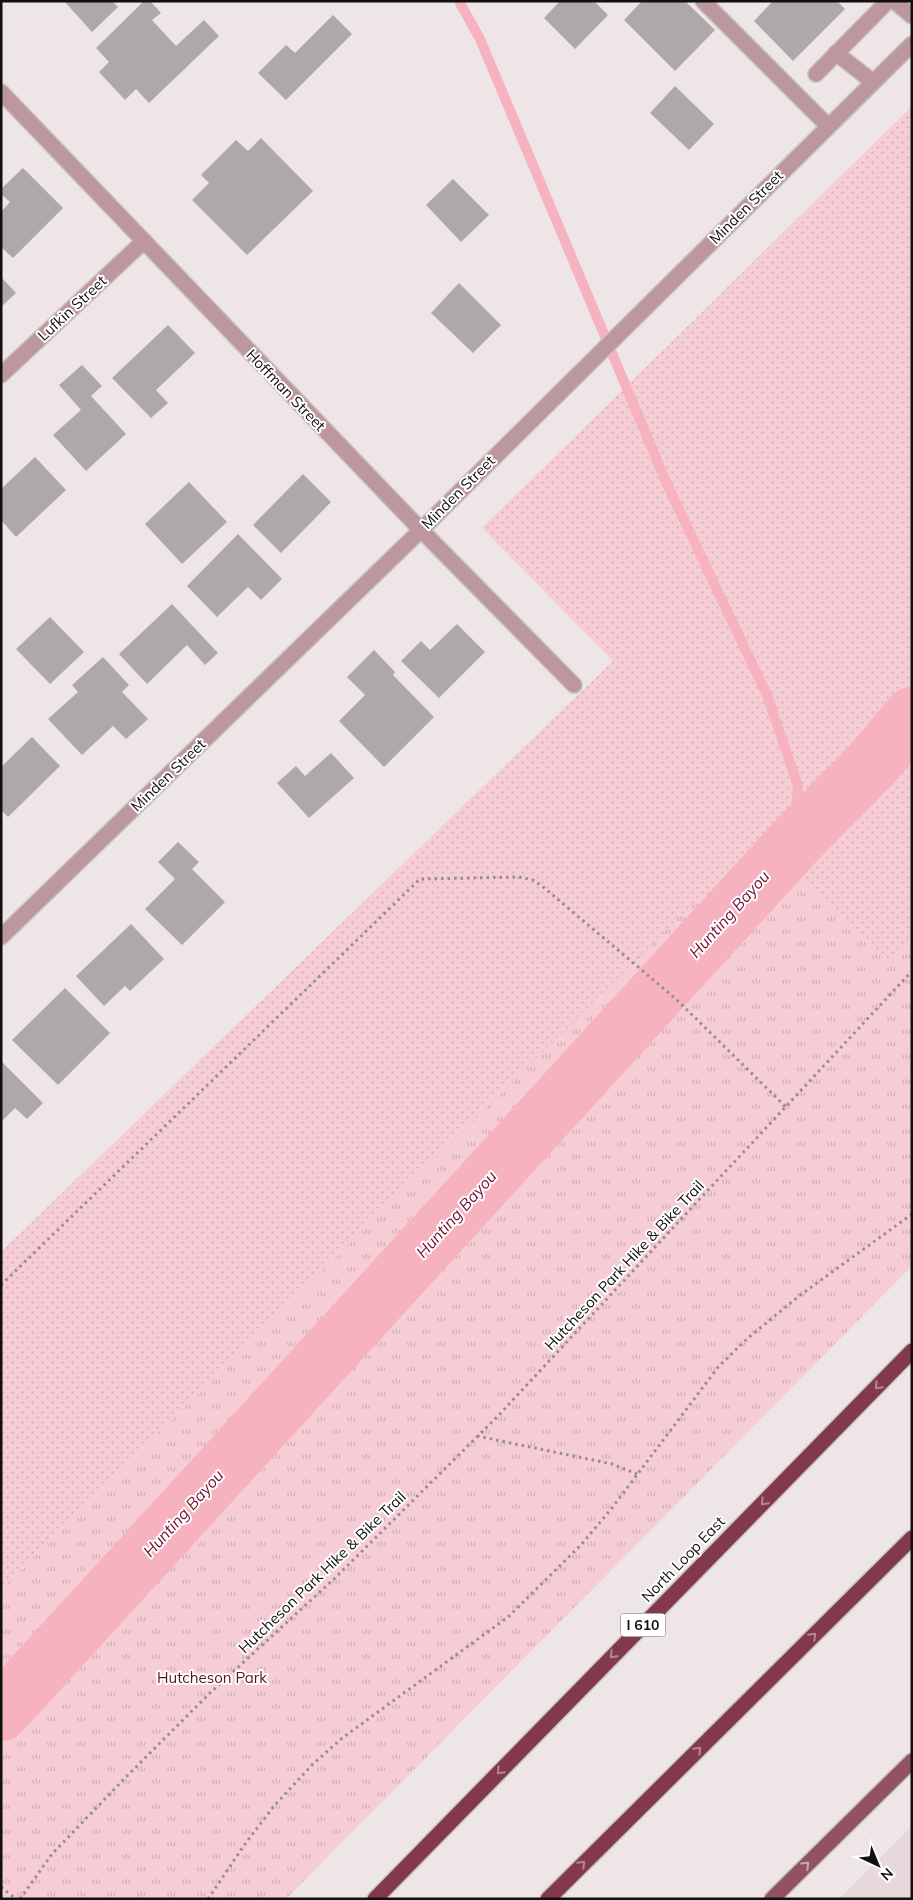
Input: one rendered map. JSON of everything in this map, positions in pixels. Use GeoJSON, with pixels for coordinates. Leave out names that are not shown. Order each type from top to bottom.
{"type":"FeatureCollection","features":[{"type":"Feature","properties":{"kind":"highway","name":"North Loop East"},"geometry":{"type":"LineString","coordinates":[[375,1899],[912,1351]]}},
{"type":"Feature","properties":{"kind":"highway"},"geometry":{"type":"LineString","coordinates":[[548,1899],[912,1538]]}},
{"type":"Feature","properties":{"kind":"main road"},"geometry":{"type":"LineString","coordinates":[[772,1899],[912,1761]]}},
{"type":"Feature","properties":{"kind":"street"},"geometry":{"type":"LineString","coordinates":[[703,1],[828,126]]}},
{"type":"Feature","properties":{"kind":"street"},"geometry":{"type":"LineString","coordinates":[[816,74],[888,1]]}},
{"type":"Feature","properties":{"kind":"street"},"geometry":{"type":"LineString","coordinates":[[894,1],[912,16]]}},
{"type":"Feature","properties":{"kind":"street","name":"Minden Street"},"geometry":{"type":"LineString","coordinates":[[1,936],[421,530],[912,44]]}},
{"type":"Feature","properties":{"kind":"street"},"geometry":{"type":"LineString","coordinates":[[836,53],[873,82]]}},
{"type":"Feature","properties":{"kind":"street","name":"Hoffman Street"},"geometry":{"type":"LineString","coordinates":[[1,92],[421,530],[574,685]]}},
{"type":"Feature","properties":{"kind":"street","name":"Lufkin Street"},"geometry":{"type":"LineString","coordinates":[[1,375],[144,241]]}},
{"type":"Feature","properties":{"kind":"path"},"geometry":{"type":"LineString","coordinates":[[1,1285],[420,879],[519,877],[533,880],[562,902],[676,999],[786,1108]]}},
{"type":"Feature","properties":{"kind":"path","name":"Hutcheson Park Hike & Bike Trail"},"geometry":{"type":"LineString","coordinates":[[1,1887],[18,1899],[52,1854],[125,1778],[210,1693],[335,1578],[504,1410],[912,971]]}},
{"type":"Feature","properties":{"kind":"path"},"geometry":{"type":"LineString","coordinates":[[208,1899],[245,1844],[274,1806],[312,1766],[341,1739],[508,1617],[581,1545],[612,1508],[719,1366],[748,1338],[799,1296],[912,1214]]}},
{"type":"Feature","properties":{"kind":"path"},"geometry":{"type":"LineString","coordinates":[[477,1436],[612,1464],[637,1474]]}},
{"type":"Feature","properties":{"kind":"shaded area"},"geometry":{"type":"Polygon","coordinates":[[[912,1826],[912,1899],[839,1899],[912,1826]]]}},
{"type":"Feature","properties":{"kind":"green space"},"geometry":{"type":"Polygon","coordinates":[[[912,106],[912,939],[890,961],[759,839],[1,1589],[1,1252],[613,661],[482,528],[912,106]]]}},
{"type":"Feature","properties":{"kind":"green space","name":"Hutcheson Park"},"geometry":{"type":"Polygon","coordinates":[[[759,838],[890,961],[912,939],[912,1266],[286,1899],[1,1899],[1,1589],[759,838]]]}},
{"type":"Feature","properties":{"kind":"building"},"geometry":{"type":"Polygon","coordinates":[[[64,1],[112,1],[118,7],[92,32],[64,1]]]}},
{"type":"Feature","properties":{"kind":"building"},"geometry":{"type":"Polygon","coordinates":[[[144,1],[150,1],[161,13],[152,20],[176,46],[204,20],[219,36],[149,103],[136,89],[125,100],[99,72],[109,62],[96,48],[144,1]]]}},
{"type":"Feature","properties":{"kind":"building"},"geometry":{"type":"Polygon","coordinates":[[[560,1],[594,1],[608,15],[575,49],[544,18],[560,1]]]}},
{"type":"Feature","properties":{"kind":"building"},"geometry":{"type":"Polygon","coordinates":[[[642,1],[685,1],[715,30],[675,71],[624,20],[642,1]]]}},
{"type":"Feature","properties":{"kind":"building"},"geometry":{"type":"Polygon","coordinates":[[[773,1],[837,1],[845,9],[793,61],[754,21],[773,1]]]}},
{"type":"Feature","properties":{"kind":"building"},"geometry":{"type":"Polygon","coordinates":[[[333,15],[352,34],[286,100],[258,73],[286,45],[295,53],[333,15]]]}},
{"type":"Feature","properties":{"kind":"building"},"geometry":{"type":"Polygon","coordinates":[[[675,86],[714,124],[689,150],[650,113],[675,86]]]}},
{"type":"Feature","properties":{"kind":"building"},"geometry":{"type":"Polygon","coordinates":[[[261,138],[313,191],[247,255],[192,200],[209,183],[201,175],[236,140],[248,151],[261,138]]]}},
{"type":"Feature","properties":{"kind":"building"},"geometry":{"type":"Polygon","coordinates":[[[23,168],[63,208],[13,258],[1,247],[1,212],[10,202],[1,194],[1,189],[23,168]]]}},
{"type":"Feature","properties":{"kind":"building"},"geometry":{"type":"Polygon","coordinates":[[[453,179],[489,215],[461,242],[426,205],[453,179]]]}},
{"type":"Feature","properties":{"kind":"building"},"geometry":{"type":"Polygon","coordinates":[[[1,277],[16,293],[1,307],[1,277]]]}},
{"type":"Feature","properties":{"kind":"building"},"geometry":{"type":"Polygon","coordinates":[[[459,283],[501,325],[473,353],[431,313],[459,283]]]}},
{"type":"Feature","properties":{"kind":"building"},"geometry":{"type":"Polygon","coordinates":[[[168,325],[195,353],[156,390],[168,403],[151,418],[112,378],[168,325]]]}},
{"type":"Feature","properties":{"kind":"building"},"geometry":{"type":"Polygon","coordinates":[[[82,365],[102,386],[91,396],[126,434],[86,471],[53,435],[81,410],[59,385],[82,365]]]}},
{"type":"Feature","properties":{"kind":"building"},"geometry":{"type":"Polygon","coordinates":[[[35,457],[66,490],[16,537],[1,520],[1,489],[35,457]]]}},
{"type":"Feature","properties":{"kind":"building"},"geometry":{"type":"Polygon","coordinates":[[[303,474],[331,502],[281,553],[253,525],[303,474]]]}},
{"type":"Feature","properties":{"kind":"building"},"geometry":{"type":"Polygon","coordinates":[[[189,482],[227,522],[182,564],[145,524],[189,482]]]}},
{"type":"Feature","properties":{"kind":"building"},"geometry":{"type":"Polygon","coordinates":[[[238,534],[282,579],[261,600],[248,587],[217,617],[187,586],[238,534]]]}},
{"type":"Feature","properties":{"kind":"building"},"geometry":{"type":"Polygon","coordinates":[[[172,604],[218,653],[205,665],[187,645],[147,684],[119,654],[172,604]]]}},
{"type":"Feature","properties":{"kind":"building"},"geometry":{"type":"Polygon","coordinates":[[[50,617],[84,652],[50,684],[16,649],[50,617]]]}},
{"type":"Feature","properties":{"kind":"building"},"geometry":{"type":"Polygon","coordinates":[[[457,624],[485,652],[439,698],[401,661],[421,641],[430,650],[457,624]]]}},
{"type":"Feature","properties":{"kind":"building"},"geometry":{"type":"Polygon","coordinates":[[[374,650],[395,672],[393,675],[434,717],[384,767],[339,721],[365,695],[347,677],[374,650]]]}},
{"type":"Feature","properties":{"kind":"building"},"geometry":{"type":"Polygon","coordinates":[[[103,657],[129,685],[122,692],[148,719],[126,739],[113,726],[82,755],[48,719],[78,692],[72,685],[103,657]]]}},
{"type":"Feature","properties":{"kind":"building"},"geometry":{"type":"Polygon","coordinates":[[[32,737],[60,766],[8,817],[1,810],[1,767],[32,737]]]}},
{"type":"Feature","properties":{"kind":"building"},"geometry":{"type":"Polygon","coordinates":[[[331,753],[354,778],[309,818],[277,783],[296,766],[305,776],[331,753]]]}},
{"type":"Feature","properties":{"kind":"building"},"geometry":{"type":"Polygon","coordinates":[[[178,842],[199,862],[192,869],[225,902],[182,945],[145,909],[175,879],[158,862],[178,842]]]}},
{"type":"Feature","properties":{"kind":"building"},"geometry":{"type":"Polygon","coordinates":[[[131,924],[164,959],[130,991],[125,986],[104,1006],[76,976],[131,924]]]}},
{"type":"Feature","properties":{"kind":"building"},"geometry":{"type":"Polygon","coordinates":[[[65,988],[110,1033],[58,1085],[12,1040],[65,988]]]}},
{"type":"Feature","properties":{"kind":"building"},"geometry":{"type":"Polygon","coordinates":[[[1,1061],[43,1103],[27,1119],[15,1108],[1,1122],[1,1061]]]}},
{"type":"Feature","properties":{"kind":"waterway"},"geometry":{"type":"LineString","coordinates":[[459,1],[480,39],[667,484],[767,695],[798,786],[795,842]]}},
{"type":"Feature","properties":{"kind":"waterway","name":"Hunting Bayou"},"geometry":{"type":"LineString","coordinates":[[1,1712],[795,842],[872,764],[912,716]]}}]}
